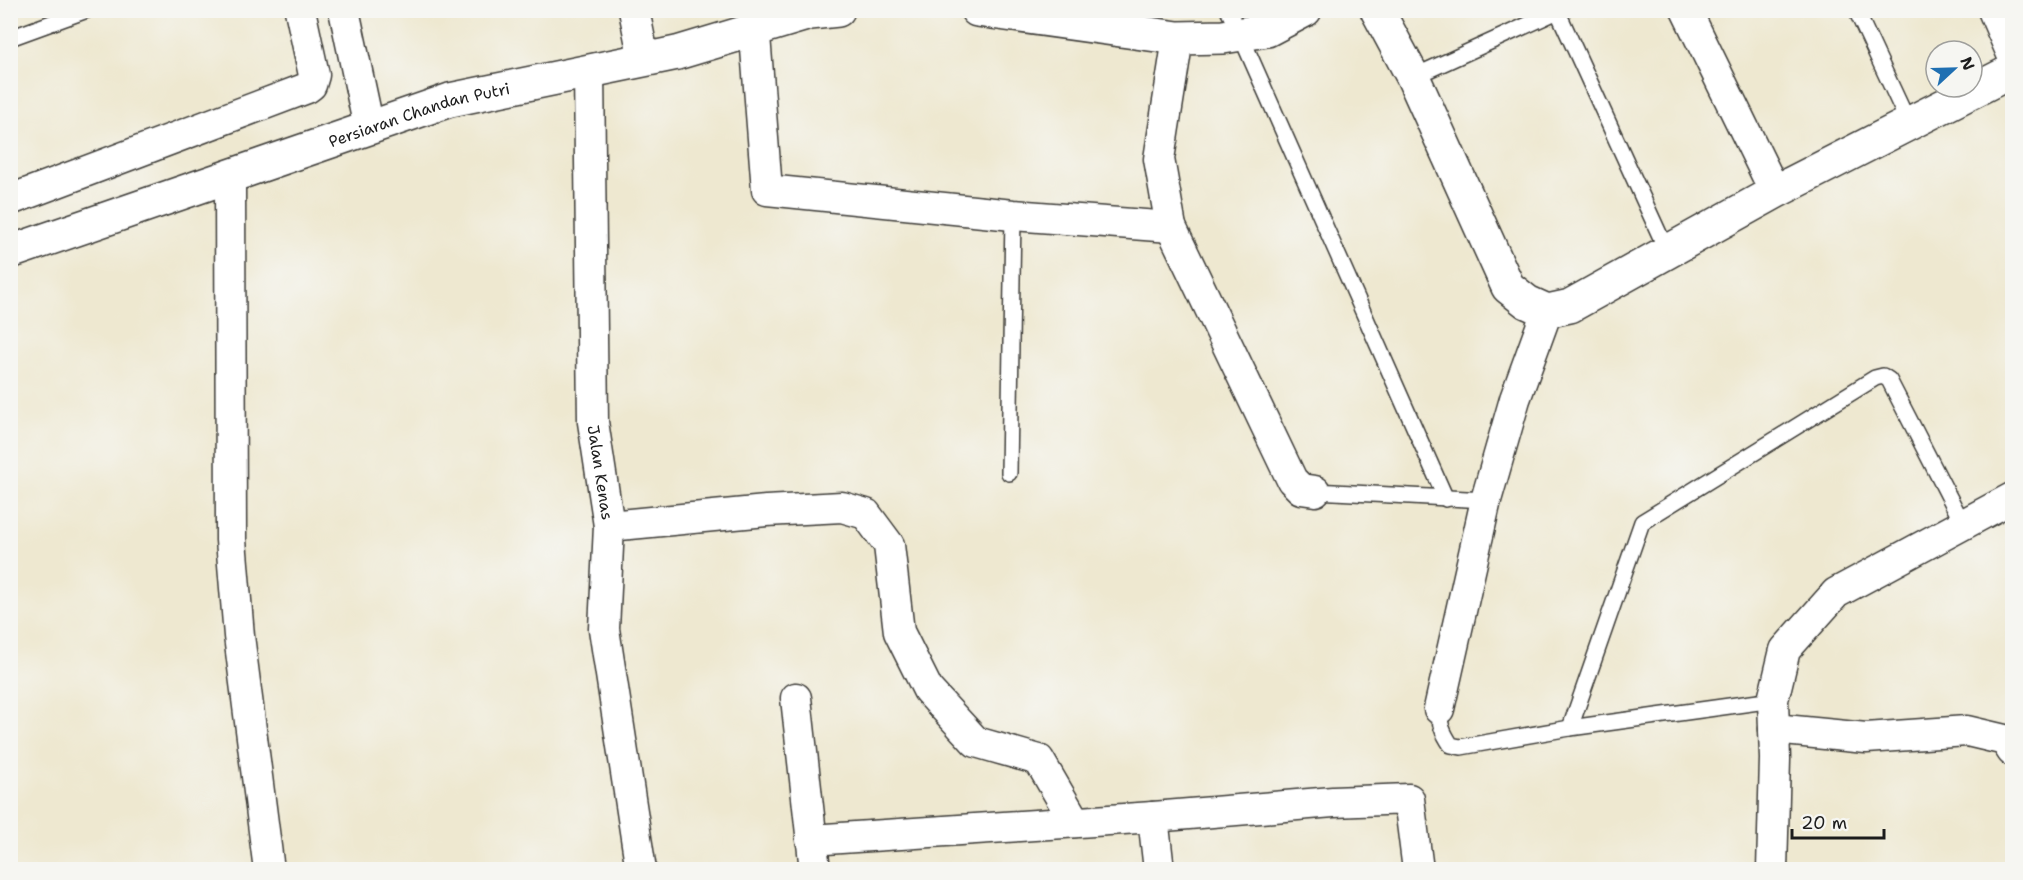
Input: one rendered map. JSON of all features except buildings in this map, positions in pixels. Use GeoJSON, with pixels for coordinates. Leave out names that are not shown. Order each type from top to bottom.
{"type":"FeatureCollection","features":[{"type":"Feature","properties":{"kind":"street"},"geometry":{"type":"LineString","coordinates":[[10,200],[307,88],[311,85],[314,75],[300,10]]}},
{"type":"Feature","properties":{"kind":"street"},"geometry":{"type":"LineString","coordinates":[[344,10],[369,128]]}},
{"type":"Feature","properties":{"kind":"street"},"geometry":{"type":"LineString","coordinates":[[634,10],[644,60]]}},
{"type":"Feature","properties":{"kind":"street","name":"Persiaran Chandan Putri"},"geometry":{"type":"LineString","coordinates":[[10,252],[450,100],[677,53],[754,20],[838,10]]}},
{"type":"Feature","properties":{"kind":"street"},"geometry":{"type":"LineString","coordinates":[[977,10],[1036,15],[1178,38],[1223,37],[1234,22],[1268,30],[1305,10]]}},
{"type":"Feature","properties":{"kind":"street"},"geometry":{"type":"LineString","coordinates":[[1377,10],[1413,77],[1508,287],[1527,302],[1547,311],[1570,306],[1775,192],[2013,71]]}},
{"type":"Feature","properties":{"kind":"street"},"geometry":{"type":"LineString","coordinates":[[1686,10],[1775,192]]}},
{"type":"Feature","properties":{"kind":"street"},"geometry":{"type":"LineString","coordinates":[[1993,10],[2013,54]]}},
{"type":"Feature","properties":{"kind":"street"},"geometry":{"type":"LineString","coordinates":[[754,20],[767,190],[1013,215],[1171,227]]}},
{"type":"Feature","properties":{"kind":"street"},"geometry":{"type":"LineString","coordinates":[[1178,38],[1160,159],[1171,227],[1292,480],[1301,489],[1315,491]]}},
{"type":"Feature","properties":{"kind":"street","name":"Jalan Kenas"},"geometry":{"type":"LineString","coordinates":[[589,71],[593,422],[609,526],[604,629],[641,870]]}},
{"type":"Feature","properties":{"kind":"street"},"geometry":{"type":"LineString","coordinates":[[230,176],[231,540],[239,636],[269,870]]}},
{"type":"Feature","properties":{"kind":"street"},"geometry":{"type":"LineString","coordinates":[[1438,709],[1486,500],[1515,399],[1547,311]]}},
{"type":"Feature","properties":{"kind":"street"},"geometry":{"type":"LineString","coordinates":[[1772,870],[1775,759],[1773,714],[1785,650],[1836,593],[2013,498]]}},
{"type":"Feature","properties":{"kind":"street"},"geometry":{"type":"LineString","coordinates":[[609,526],[765,511],[842,507],[866,513],[889,545],[899,632],[928,690],[976,742],[1039,760],[1075,822]]}},
{"type":"Feature","properties":{"kind":"street"},"geometry":{"type":"LineString","coordinates":[[795,698],[815,870]]}},
{"type":"Feature","properties":{"kind":"street"},"geometry":{"type":"LineString","coordinates":[[1773,714],[1866,738],[1967,730],[2005,740],[2013,751]]}},
{"type":"Feature","properties":{"kind":"street"},"geometry":{"type":"LineString","coordinates":[[811,840],[1153,818],[1333,802],[1409,799],[1418,870]]}},
{"type":"Feature","properties":{"kind":"street"},"geometry":{"type":"LineString","coordinates":[[1153,818],[1158,870]]}},
{"type":"Feature","properties":{"kind":"lane"},"geometry":{"type":"LineString","coordinates":[[10,38],[87,10]]}},
{"type":"Feature","properties":{"kind":"lane"},"geometry":{"type":"LineString","coordinates":[[1856,10],[1909,124]]}},
{"type":"Feature","properties":{"kind":"lane"},"geometry":{"type":"LineString","coordinates":[[1413,77],[1557,11],[1667,251]]}},
{"type":"Feature","properties":{"kind":"lane"},"geometry":{"type":"LineString","coordinates":[[1234,22],[1446,499]]}},
{"type":"Feature","properties":{"kind":"lane"},"geometry":{"type":"LineString","coordinates":[[1009,473],[1013,215]]}},
{"type":"Feature","properties":{"kind":"lane"},"geometry":{"type":"LineString","coordinates":[[1570,728],[1642,522],[1875,378],[1883,376],[1889,380],[1963,524]]}},
{"type":"Feature","properties":{"kind":"lane"},"geometry":{"type":"LineString","coordinates":[[1315,491],[1486,500]]}},
{"type":"Feature","properties":{"kind":"lane"},"geometry":{"type":"LineString","coordinates":[[1438,709],[1439,724],[1445,736],[1451,745],[1461,747],[1570,728],[1773,714]]}}]}
